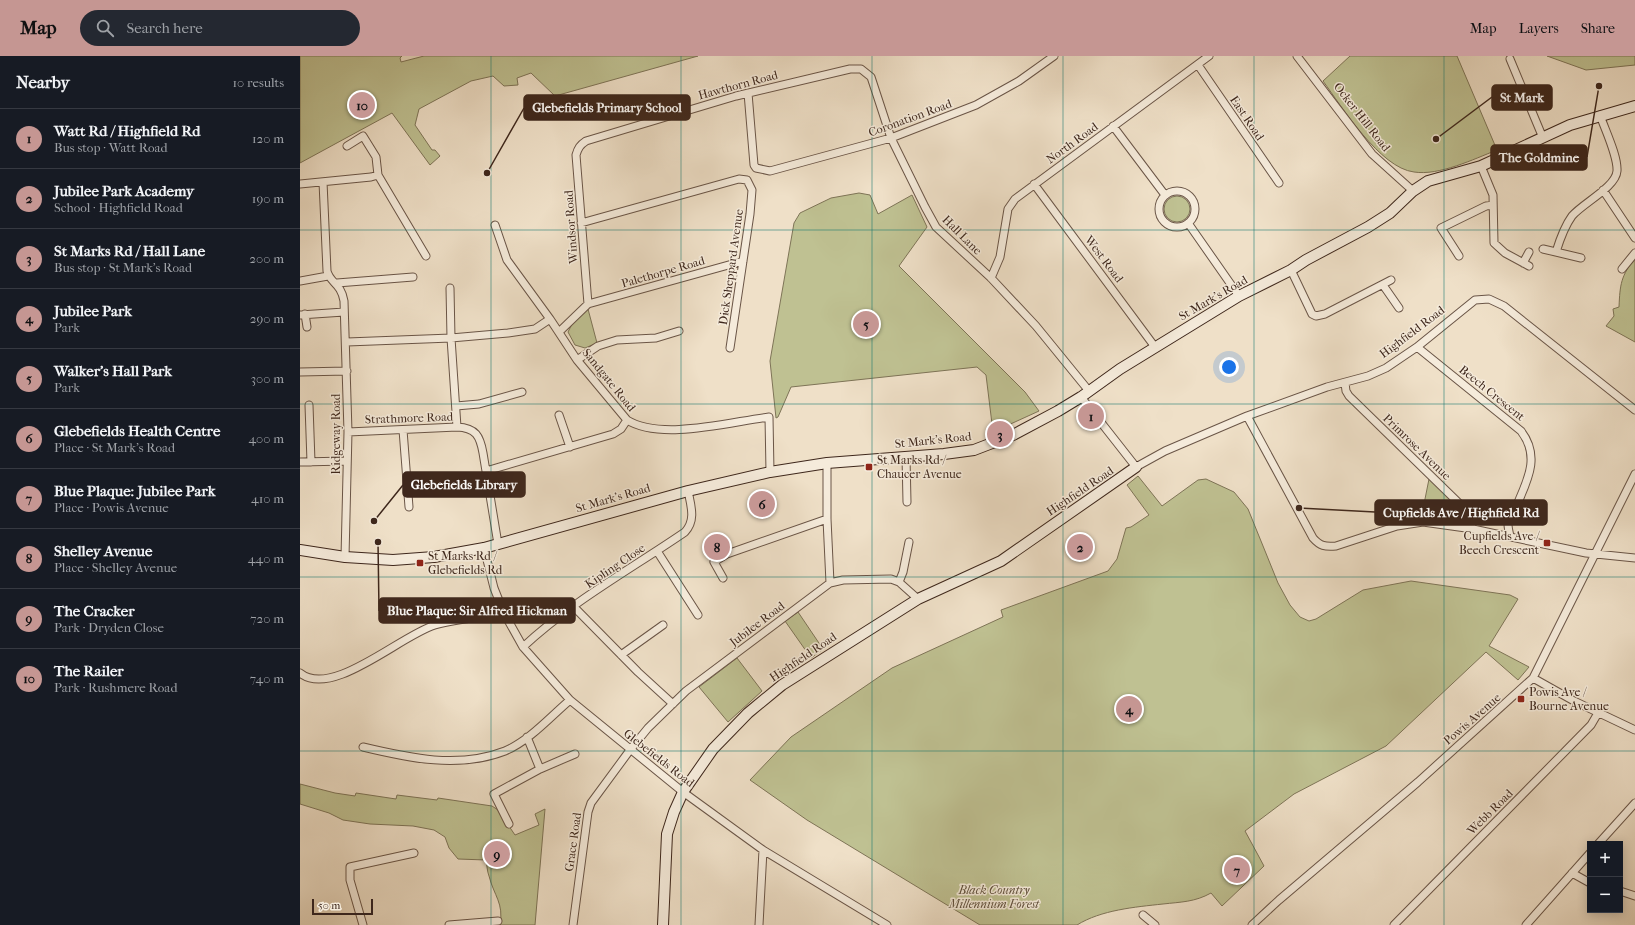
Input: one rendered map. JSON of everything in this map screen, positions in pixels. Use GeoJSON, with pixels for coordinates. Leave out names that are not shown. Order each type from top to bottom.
{"type":"FeatureCollection","features":[{"type":"Feature","properties":{"kind":"street","name":"Coronation Road"},"geometry":{"type":"LineString","coordinates":[[748,93],[754,165],[761,170],[770,171],[891,138],[990,98],[1019,81],[1054,56]]}},
{"type":"Feature","properties":{"kind":"street","name":"North Road"},"geometry":{"type":"LineString","coordinates":[[991,278],[1000,257],[1008,209],[1015,199],[1210,56]]}},
{"type":"Feature","properties":{"kind":"street","name":"Ocker Hill Road"},"geometry":{"type":"LineString","coordinates":[[1297,56],[1372,154],[1413,191]]}},
{"type":"Feature","properties":{"kind":"street"},"geometry":{"type":"LineString","coordinates":[[1510,59],[1543,138]]}},
{"type":"Feature","properties":{"kind":"street","name":"East Road"},"geometry":{"type":"LineString","coordinates":[[1198,65],[1278,183]]}},
{"type":"Feature","properties":{"kind":"street","name":"Hawthorn Road"},"geometry":{"type":"LineString","coordinates":[[578,148],[586,141],[748,93],[850,69],[861,69]]}},
{"type":"Feature","properties":{"kind":"street","name":"Hall Lane"},"geometry":{"type":"LineString","coordinates":[[861,69],[871,77],[891,138],[932,221],[991,278],[1036,326],[1136,467]]}},
{"type":"Feature","properties":{"kind":"street"},"geometry":{"type":"LineString","coordinates":[[1413,191],[1428,181],[1481,166],[1570,125],[1635,106]]}},
{"type":"Feature","properties":{"kind":"street"},"geometry":{"type":"LineString","coordinates":[[1556,252],[1562,233],[1572,216],[1613,181],[1617,174],[1617,169],[1600,115]]}},
{"type":"Feature","properties":{"kind":"street"},"geometry":{"type":"LineString","coordinates":[[1113,126],[1165,195]]}},
{"type":"Feature","properties":{"kind":"street"},"geometry":{"type":"LineString","coordinates":[[347,146],[363,136],[376,157],[378,175],[426,256]]}},
{"type":"Feature","properties":{"kind":"street","name":"Windsor Road"},"geometry":{"type":"LineString","coordinates":[[578,148],[576,155],[588,304]]}},
{"type":"Feature","properties":{"kind":"street"},"geometry":{"type":"LineString","coordinates":[[1481,166],[1493,195],[1494,243],[1498,248],[1526,265],[1529,252]]}},
{"type":"Feature","properties":{"kind":"street"},"geometry":{"type":"LineString","coordinates":[[300,184],[372,177],[378,175]]}},
{"type":"Feature","properties":{"kind":"street","name":"Dick Sheppard Avenue"},"geometry":{"type":"LineString","coordinates":[[581,223],[739,179],[747,180],[752,190],[730,348]]}},
{"type":"Feature","properties":{"kind":"street"},"geometry":{"type":"LineString","coordinates":[[323,182],[326,261],[328,276],[337,283],[413,277]]}},
{"type":"Feature","properties":{"kind":"street","name":"West Road"},"geometry":{"type":"LineString","coordinates":[[1034,184],[1155,347]]}},
{"type":"Feature","properties":{"kind":"street"},"geometry":{"type":"LineString","coordinates":[[1603,190],[1635,238]]}},
{"type":"Feature","properties":{"kind":"street"},"geometry":{"type":"LineString","coordinates":[[1178,191],[1191,197],[1195,211],[1193,218],[1188,223],[1179,227],[1170,226],[1163,220],[1159,212],[1160,203],[1165,195],[1178,191]]}},
{"type":"Feature","properties":{"kind":"street","name":"St Mark's Road"},"geometry":{"type":"LineString","coordinates":[[300,550],[345,557],[394,560],[434,557],[484,548],[688,491],[770,472],[827,463],[974,450],[1013,435],[1085,394],[1155,347],[1239,296],[1291,270],[1306,260],[1368,227],[1390,213],[1413,191]]}},
{"type":"Feature","properties":{"kind":"street"},"geometry":{"type":"LineString","coordinates":[[1459,256],[1441,228],[1486,206],[1493,205]]}},
{"type":"Feature","properties":{"kind":"street"},"geometry":{"type":"LineString","coordinates":[[1188,223],[1239,296]]}},
{"type":"Feature","properties":{"kind":"street","name":"Sandgate Road"},"geometry":{"type":"LineString","coordinates":[[495,225],[507,260],[550,319],[577,360],[627,420],[643,428],[666,431],[768,417],[770,472]]}},
{"type":"Feature","properties":{"kind":"street"},"geometry":{"type":"LineString","coordinates":[[1543,248],[1581,258]]}},
{"type":"Feature","properties":{"kind":"street"},"geometry":{"type":"LineString","coordinates":[[1622,269],[1635,253]]}},
{"type":"Feature","properties":{"kind":"street","name":"Palethorpe Road"},"geometry":{"type":"LineString","coordinates":[[588,304],[743,261]]}},
{"type":"Feature","properties":{"kind":"street"},"geometry":{"type":"LineString","coordinates":[[1291,270],[1312,314],[1316,316],[1325,314],[1391,280]]}},
{"type":"Feature","properties":{"kind":"street"},"geometry":{"type":"LineString","coordinates":[[300,281],[328,276]]}},
{"type":"Feature","properties":{"kind":"street","name":"Ridgeway Road"},"geometry":{"type":"LineString","coordinates":[[337,283],[343,292],[347,371],[348,461],[345,557]]}},
{"type":"Feature","properties":{"kind":"street"},"geometry":{"type":"LineString","coordinates":[[1383,284],[1399,308]]}},
{"type":"Feature","properties":{"kind":"street"},"geometry":{"type":"LineString","coordinates":[[450,288],[451,338],[457,427]]}},
{"type":"Feature","properties":{"kind":"street","name":"Highfield Road"},"geometry":{"type":"LineString","coordinates":[[663,925],[667,834],[672,817],[683,792],[713,749],[748,713],[782,685],[918,599],[1001,561],[1136,467],[1165,451],[1247,416],[1326,387],[1368,376],[1386,368],[1418,347],[1475,300],[1489,299],[1504,306],[1635,410]]}},
{"type":"Feature","properties":{"kind":"street"},"geometry":{"type":"LineString","coordinates":[[559,332],[588,304]]}},
{"type":"Feature","properties":{"kind":"street"},"geometry":{"type":"LineString","coordinates":[[307,327],[302,314],[344,312]]}},
{"type":"Feature","properties":{"kind":"street"},"geometry":{"type":"LineString","coordinates":[[346,342],[451,338],[535,329],[550,319]]}},
{"type":"Feature","properties":{"kind":"street"},"geometry":{"type":"LineString","coordinates":[[577,360],[598,346],[617,340],[656,338],[679,332]]}},
{"type":"Feature","properties":{"kind":"street","name":"Beech Crescent"},"geometry":{"type":"LineString","coordinates":[[1418,347],[1521,431],[1526,438],[1532,455],[1531,468],[1529,476],[1508,523],[1510,536]]}},
{"type":"Feature","properties":{"kind":"street"},"geometry":{"type":"LineString","coordinates":[[300,372],[347,371]]}},
{"type":"Feature","properties":{"kind":"street","name":"Primrose Avenue"},"geometry":{"type":"LineString","coordinates":[[1345,382],[1346,391],[1349,396],[1466,510],[1473,529]]}},
{"type":"Feature","properties":{"kind":"street"},"geometry":{"type":"LineString","coordinates":[[456,406],[479,404],[522,392]]}},
{"type":"Feature","properties":{"kind":"street"},"geometry":{"type":"LineString","coordinates":[[309,405],[310,462]]}},
{"type":"Feature","properties":{"kind":"street"},"geometry":{"type":"LineString","coordinates":[[560,415],[570,447]]}},
{"type":"Feature","properties":{"kind":"street"},"geometry":{"type":"LineString","coordinates":[[1247,416],[1313,538],[1319,544],[1326,547],[1336,546],[1409,523],[1423,522],[1473,529],[1596,554],[1635,558]]}},
{"type":"Feature","properties":{"kind":"street"},"geometry":{"type":"LineString","coordinates":[[486,471],[613,434],[621,429],[627,420]]}},
{"type":"Feature","properties":{"kind":"street","name":"Strathmore Road"},"geometry":{"type":"LineString","coordinates":[[348,432],[457,427],[467,428],[475,432],[481,441],[498,544]]}},
{"type":"Feature","properties":{"kind":"street"},"geometry":{"type":"LineString","coordinates":[[403,430],[409,507]]}},
{"type":"Feature","properties":{"kind":"street"},"geometry":{"type":"LineString","coordinates":[[906,457],[907,502]]}},
{"type":"Feature","properties":{"kind":"street"},"geometry":{"type":"LineString","coordinates":[[300,462],[348,461]]}},
{"type":"Feature","properties":{"kind":"street"},"geometry":{"type":"LineString","coordinates":[[827,463],[827,519],[830,582],[843,580],[891,579],[899,582],[918,599]]}},
{"type":"Feature","properties":{"kind":"street","name":"Powis Avenue"},"geometry":{"type":"LineString","coordinates":[[1252,925],[1278,900],[1423,777],[1533,678],[1635,474]]}},
{"type":"Feature","properties":{"kind":"street","name":"Kipling Close"},"geometry":{"type":"LineString","coordinates":[[523,647],[536,635],[574,607],[685,532],[689,528],[693,516],[688,491]]}},
{"type":"Feature","properties":{"kind":"street"},"geometry":{"type":"LineString","coordinates":[[723,578],[714,562],[738,550],[827,519]]}},
{"type":"Feature","properties":{"kind":"street"},"geometry":{"type":"LineString","coordinates":[[899,582],[903,572],[909,542]]}},
{"type":"Feature","properties":{"kind":"street","name":"Glebefields Road"},"geometry":{"type":"LineString","coordinates":[[484,548],[494,588],[504,612],[523,647],[570,700],[683,792],[763,850],[887,925]]}},
{"type":"Feature","properties":{"kind":"street"},"geometry":{"type":"LineString","coordinates":[[657,551],[698,615]]}},
{"type":"Feature","properties":{"kind":"street","name":"Jubilee Road"},"geometry":{"type":"LineString","coordinates":[[630,750],[648,728],[686,691],[830,582]]}},
{"type":"Feature","properties":{"kind":"street"},"geometry":{"type":"LineString","coordinates":[[574,607],[621,655],[673,704]]}},
{"type":"Feature","properties":{"kind":"street"},"geometry":{"type":"LineString","coordinates":[[300,673],[312,680],[338,676],[350,672],[396,644],[434,626],[504,612]]}},
{"type":"Feature","properties":{"kind":"street"},"geometry":{"type":"LineString","coordinates":[[621,655],[663,625]]}},
{"type":"Feature","properties":{"kind":"street"},"geometry":{"type":"LineString","coordinates":[[1533,678],[1598,713],[1635,730]]}},
{"type":"Feature","properties":{"kind":"street"},"geometry":{"type":"LineString","coordinates":[[363,747],[408,758],[435,760],[472,759],[506,751],[527,737],[570,700]]}},
{"type":"Feature","properties":{"kind":"street","name":"Webb Road"},"geometry":{"type":"LineString","coordinates":[[1394,925],[1591,725],[1598,713]]}},
{"type":"Feature","properties":{"kind":"street"},"geometry":{"type":"LineString","coordinates":[[527,737],[540,769]]}},
{"type":"Feature","properties":{"kind":"street","name":"Grace Road"},"geometry":{"type":"LineString","coordinates":[[573,925],[588,812],[591,803],[630,750]]}},
{"type":"Feature","properties":{"kind":"street"},"geometry":{"type":"LineString","coordinates":[[510,824],[494,794],[540,769],[575,754]]}},
{"type":"Feature","properties":{"kind":"street"},"geometry":{"type":"LineString","coordinates":[[1601,841],[1635,803]]}},
{"type":"Feature","properties":{"kind":"street"},"geometry":{"type":"LineString","coordinates":[[759,925],[763,850]]}},
{"type":"Feature","properties":{"kind":"street"},"geometry":{"type":"LineString","coordinates":[[363,925],[350,880],[350,867],[414,853]]}},
{"type":"Feature","properties":{"kind":"street"},"geometry":{"type":"LineString","coordinates":[[1526,925],[1587,856]]}},
{"type":"Feature","properties":{"kind":"street"},"geometry":{"type":"LineString","coordinates":[[1572,873],[1587,881]]}},
{"type":"Feature","properties":{"kind":"street"},"geometry":{"type":"LineString","coordinates":[[1623,892],[1635,896]]}},
{"type":"Feature","properties":{"kind":"street"},"geometry":{"type":"LineString","coordinates":[[1143,915],[1155,925]]}},
{"type":"Feature","properties":{"kind":"street"},"geometry":{"type":"LineString","coordinates":[[449,925],[498,921]]}},
{"type":"Feature","properties":{"kind":"green space"},"geometry":{"type":"Polygon","coordinates":[[[300,56],[402,56],[400,58],[401,62],[424,56],[698,56],[555,96],[531,73],[517,78],[518,85],[504,86],[493,76],[471,81],[419,109],[415,125],[432,150],[435,150],[440,156],[430,165],[392,113],[300,163],[300,56]]]}},
{"type":"Feature","properties":{"kind":"green space"},"geometry":{"type":"Polygon","coordinates":[[[1350,56],[1457,56],[1497,150],[1456,166],[1424,173],[1401,168],[1388,160],[1363,135],[1323,81],[1350,56]]]}},
{"type":"Feature","properties":{"kind":"green space"},"geometry":{"type":"Polygon","coordinates":[[[1547,56],[1635,56],[1635,65],[1586,70],[1547,56]]]}},
{"type":"Feature","properties":{"kind":"green space"},"geometry":{"type":"Polygon","coordinates":[[[859,193],[870,195],[878,214],[912,195],[927,227],[899,266],[1025,392],[1039,411],[993,432],[986,375],[977,367],[791,387],[778,417],[776,418],[770,361],[794,223],[800,213],[831,198],[859,193]]]}},
{"type":"Feature","properties":{"kind":"green space"},"geometry":{"type":"Polygon","coordinates":[[[1177,196],[1187,199],[1190,209],[1187,219],[1177,222],[1167,219],[1164,209],[1167,199],[1177,196]]]}},
{"type":"Feature","properties":{"kind":"green space"},"geometry":{"type":"Polygon","coordinates":[[[1635,258],[1635,342],[1606,326],[1614,316],[1613,309],[1619,307],[1622,281],[1624,275],[1635,258]]]}},
{"type":"Feature","properties":{"kind":"green space"},"geometry":{"type":"Polygon","coordinates":[[[588,309],[597,343],[585,348],[575,345],[568,332],[572,324],[588,309]]]}},
{"type":"Feature","properties":{"kind":"green space","name":"Black Country Millennium Forest"},"geometry":{"type":"Polygon","coordinates":[[[1138,476],[1162,506],[1198,480],[1206,479],[1234,492],[1248,509],[1278,583],[1290,605],[1300,617],[1309,621],[1316,619],[1363,590],[1411,581],[1510,595],[1518,599],[1489,646],[1529,667],[1518,680],[1486,652],[1386,746],[1294,794],[1245,831],[1264,866],[1222,906],[1211,893],[1188,901],[1130,908],[1107,913],[1086,920],[1077,925],[980,925],[807,820],[750,780],[791,737],[892,668],[1003,617],[1001,610],[1108,571],[1117,559],[1126,528],[1131,527],[1149,515],[1127,485],[1138,476]]]}},
{"type":"Feature","properties":{"kind":"green space"},"geometry":{"type":"Polygon","coordinates":[[[1429,479],[1463,513],[1467,524],[1422,514],[1429,479]]]}},
{"type":"Feature","properties":{"kind":"green space"},"geometry":{"type":"Polygon","coordinates":[[[798,612],[823,649],[811,658],[785,621],[798,612]]]}},
{"type":"Feature","properties":{"kind":"green space"},"geometry":{"type":"Polygon","coordinates":[[[737,658],[762,691],[728,722],[699,687],[737,658]]]}},
{"type":"Feature","properties":{"kind":"green space"},"geometry":{"type":"Polygon","coordinates":[[[300,784],[335,793],[355,796],[356,793],[396,799],[397,795],[437,800],[438,798],[492,806],[498,810],[515,835],[539,825],[535,814],[545,809],[535,925],[500,925],[500,905],[488,874],[486,860],[458,859],[449,848],[445,837],[434,830],[413,826],[370,824],[343,820],[329,813],[300,804],[300,784]]]}},
{"type":"Feature","properties":{"kind":"place","name":"The Goldmine"},"geometry":{"type":"Point","coordinates":[1599,86]}},
{"type":"Feature","properties":{"kind":"place","name":"The Railer"},"geometry":{"type":"Point","coordinates":[362,105]}},
{"type":"Feature","properties":{"kind":"place","name":"St Mark"},"geometry":{"type":"Point","coordinates":[1436,139]}},
{"type":"Feature","properties":{"kind":"place","name":"Glebefields Primary School"},"geometry":{"type":"Point","coordinates":[487,173]}},
{"type":"Feature","properties":{"kind":"place","name":"Walker's Hall Park"},"geometry":{"type":"Point","coordinates":[866,324]}},
{"type":"Feature","properties":{"kind":"place","name":"Watt Rd / Highfield Rd"},"geometry":{"type":"Point","coordinates":[1091,416]}},
{"type":"Feature","properties":{"kind":"place","name":"St Marks Rd / Hall Lane"},"geometry":{"type":"Point","coordinates":[1000,434]}},
{"type":"Feature","properties":{"kind":"place","name":"St Marks Rd / Chaucer Avenue"},"geometry":{"type":"Point","coordinates":[869,467]}},
{"type":"Feature","properties":{"kind":"place","name":"Glebefields Health Centre"},"geometry":{"type":"Point","coordinates":[762,504]}},
{"type":"Feature","properties":{"kind":"place","name":"Cupfields Ave / Highfield Rd"},"geometry":{"type":"Point","coordinates":[1299,508]}},
{"type":"Feature","properties":{"kind":"place","name":"Glebefields Library"},"geometry":{"type":"Point","coordinates":[374,521]}},
{"type":"Feature","properties":{"kind":"place","name":"Blue Plaque: Sir Alfred Hickman"},"geometry":{"type":"Point","coordinates":[378,542]}},
{"type":"Feature","properties":{"kind":"place","name":"Cupfields Ave / Beech Crescent"},"geometry":{"type":"Point","coordinates":[1547,543]}},
{"type":"Feature","properties":{"kind":"place","name":"Shelley Avenue"},"geometry":{"type":"Point","coordinates":[717,547]}},
{"type":"Feature","properties":{"kind":"place","name":"Jubilee Park Academy"},"geometry":{"type":"Point","coordinates":[1080,547]}},
{"type":"Feature","properties":{"kind":"place","name":"St Marks Rd / Glebefields Rd"},"geometry":{"type":"Point","coordinates":[420,563]}},
{"type":"Feature","properties":{"kind":"place","name":"Powis Ave / Bourne Avenue"},"geometry":{"type":"Point","coordinates":[1521,699]}},
{"type":"Feature","properties":{"kind":"place","name":"Jubilee Park"},"geometry":{"type":"Point","coordinates":[1129,709]}},
{"type":"Feature","properties":{"kind":"place","name":"The Cracker"},"geometry":{"type":"Point","coordinates":[497,854]}},
{"type":"Feature","properties":{"kind":"place","name":"Blue Plaque: Jubilee Park"},"geometry":{"type":"Point","coordinates":[1237,870]}}]}
